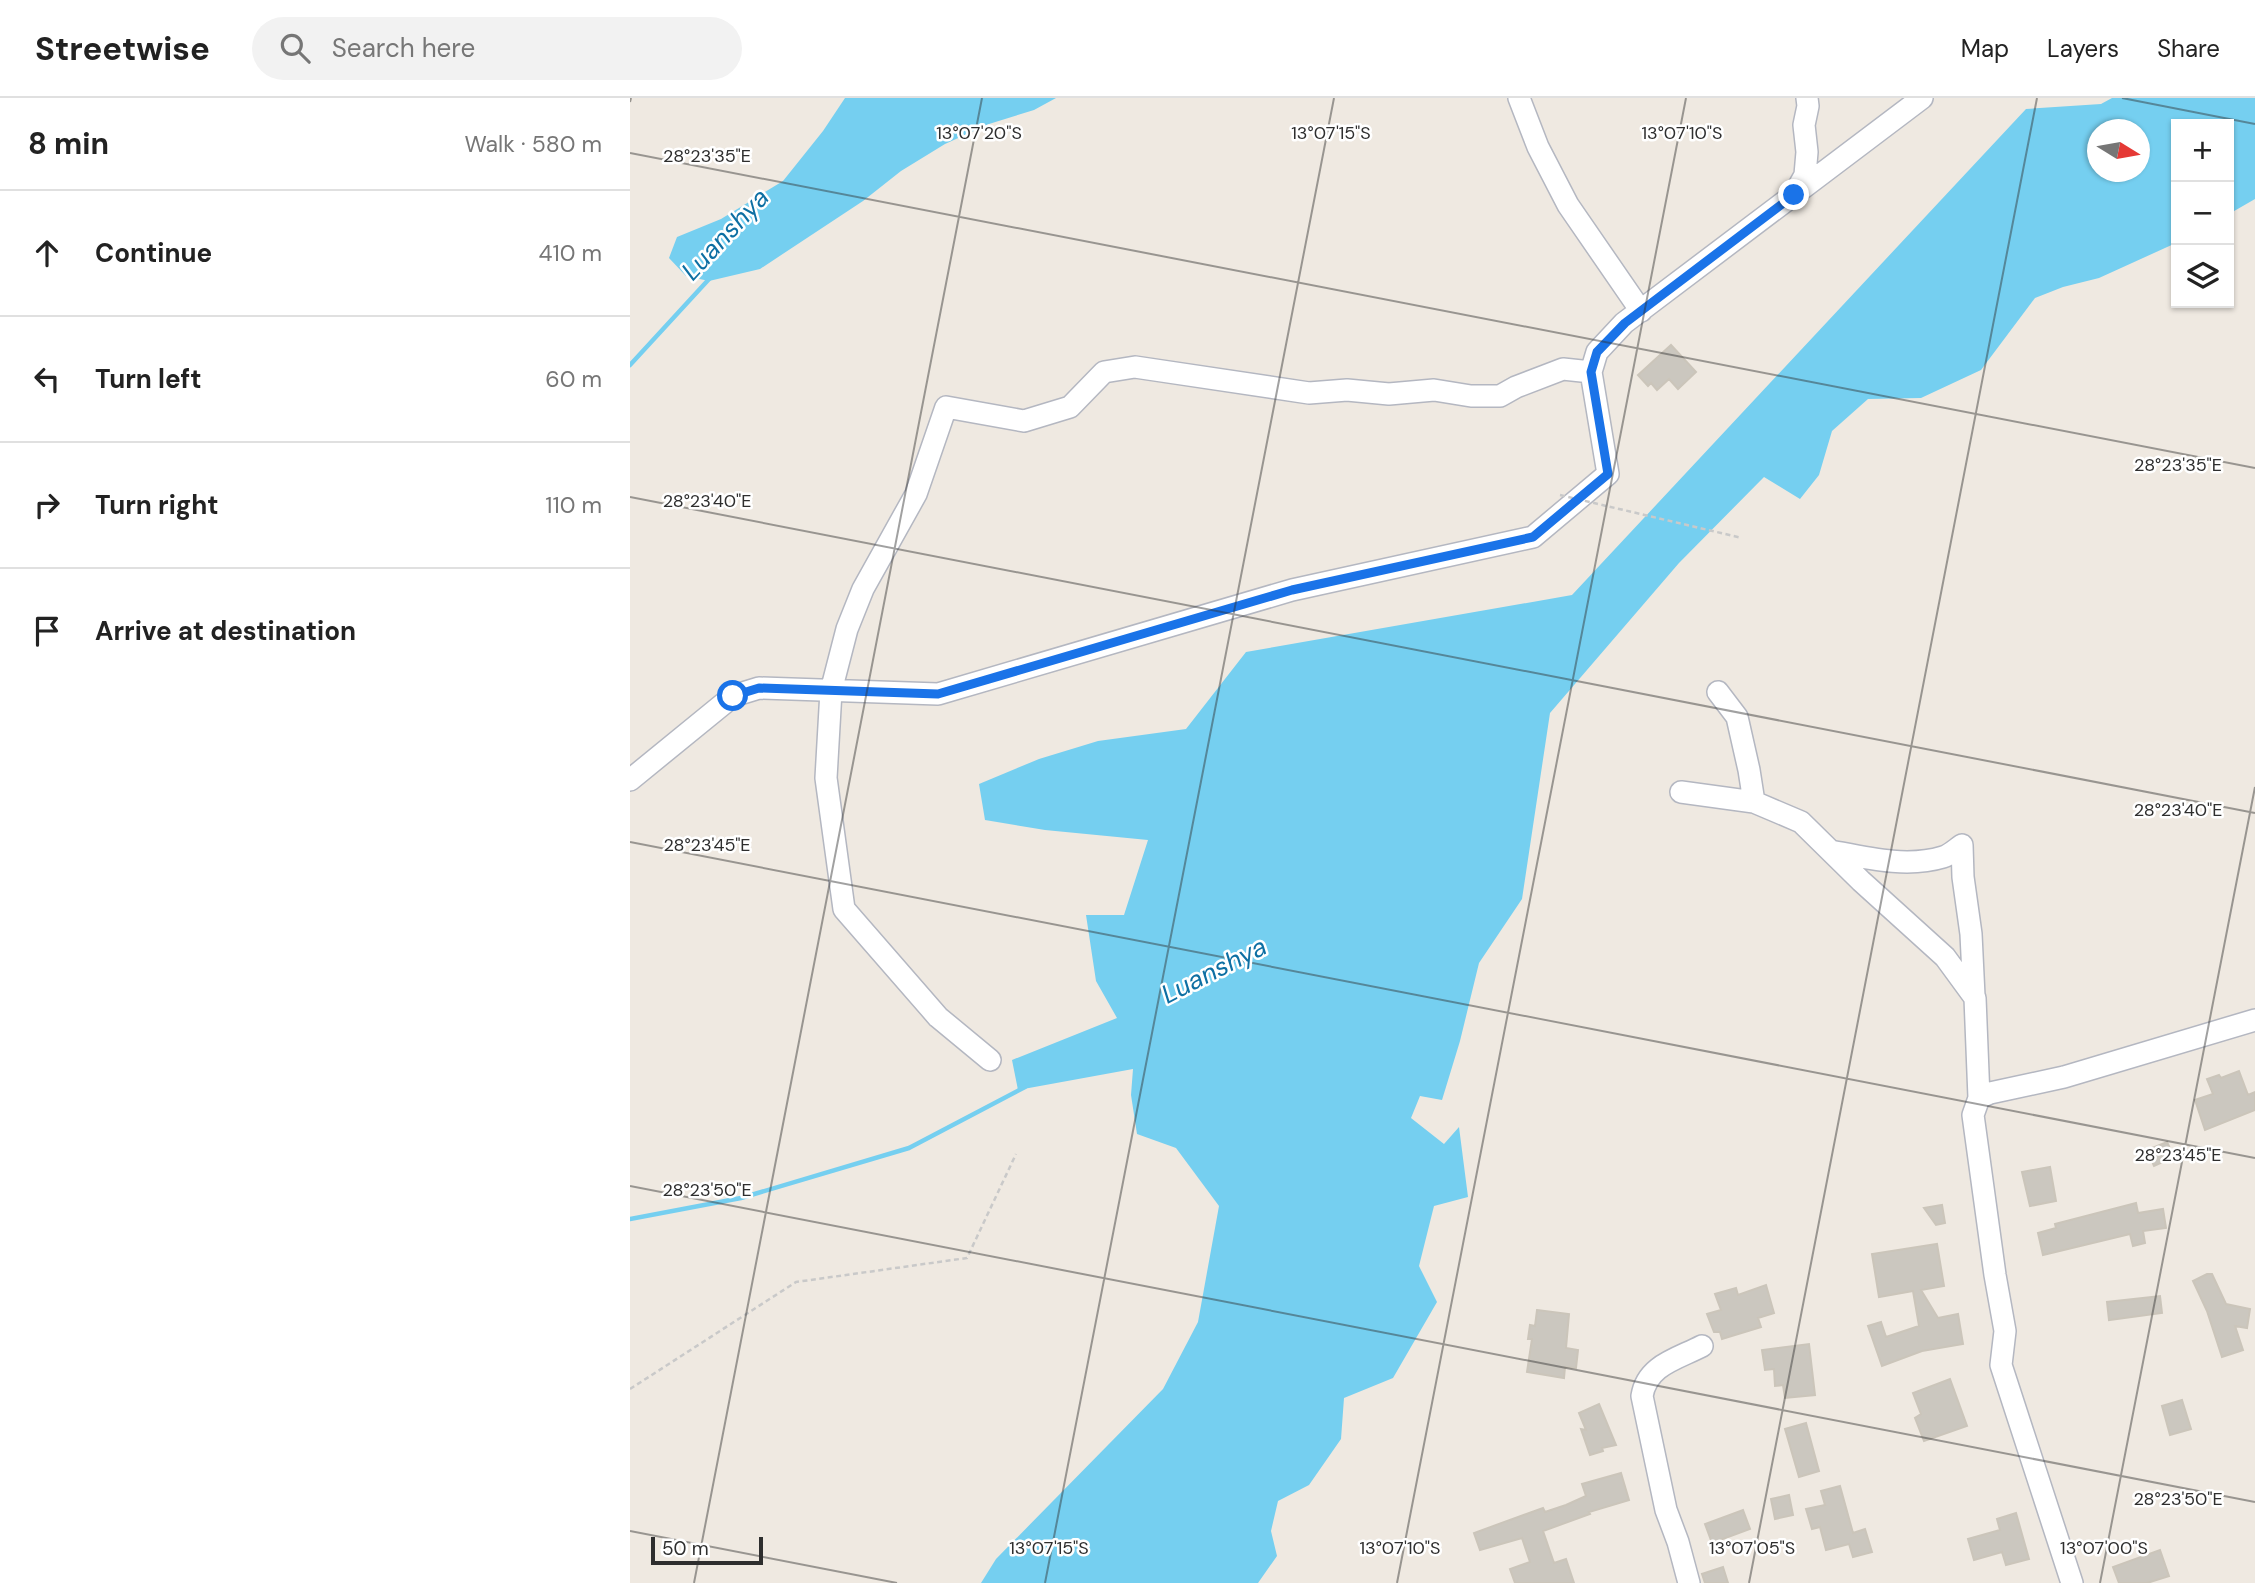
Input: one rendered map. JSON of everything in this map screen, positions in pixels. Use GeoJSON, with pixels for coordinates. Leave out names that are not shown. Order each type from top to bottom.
{"type":"FeatureCollection","features":[{"type":"Feature","properties":{"kind":"street"},"geometry":{"type":"LineString","coordinates":[[1519,98],[1538,147],[1568,205],[1641,311]]}},
{"type":"Feature","properties":{"kind":"street"},"geometry":{"type":"LineString","coordinates":[[1794,195],[1805,175],[1807,152],[1804,125],[1807,98]]}},
{"type":"Feature","properties":{"kind":"street"},"geometry":{"type":"LineString","coordinates":[[630,780],[733,696],[759,688],[938,694],[1292,590],[1533,537],[1608,474],[1591,372],[1597,352],[1625,323],[1922,98]]}},
{"type":"Feature","properties":{"kind":"street"},"geometry":{"type":"LineString","coordinates":[[990,1060],[938,1017],[844,909],[826,778],[831,691],[847,629],[863,589],[916,494],[946,407],[1024,421],[1070,407],[1104,372],[1135,368],[1309,393],[1347,390],[1389,394],[1434,390],[1471,396],[1500,396],[1563,369],[1591,372]]}},
{"type":"Feature","properties":{"kind":"street"},"geometry":{"type":"LineString","coordinates":[[1718,692],[1737,718],[1754,802]]}},
{"type":"Feature","properties":{"kind":"street"},"geometry":{"type":"LineString","coordinates":[[1681,792],[1754,802],[1801,822],[1945,957],[1975,998]]}},
{"type":"Feature","properties":{"kind":"street"},"geometry":{"type":"LineString","coordinates":[[1831,851],[1887,862],[1945,857],[1962,845],[1975,998],[1979,1098],[1973,1115],[2005,1331],[2001,1365],[2072,1583]]}},
{"type":"Feature","properties":{"kind":"street"},"geometry":{"type":"LineString","coordinates":[[1979,1098],[1990,1093],[2064,1077],[2255,1020]]}},
{"type":"Feature","properties":{"kind":"street"},"geometry":{"type":"LineString","coordinates":[[1689,1583],[1666,1510],[1642,1396],[1644,1383],[1651,1373],[1702,1346]]}},
{"type":"Feature","properties":{"kind":"path"},"geometry":{"type":"LineString","coordinates":[[1560,495],[1742,538]]}},
{"type":"Feature","properties":{"kind":"path"},"geometry":{"type":"LineString","coordinates":[[630,1390],[796,1282],[967,1258],[1016,1154]]}},
{"type":"Feature","properties":{"kind":"water"},"geometry":{"type":"Polygon","coordinates":[[[845,98],[1056,98],[1034,110],[989,124],[945,144],[901,171],[863,201],[760,269],[709,281],[686,276],[669,258],[677,237],[721,219],[783,181],[823,131],[845,98]]]}},
{"type":"Feature","properties":{"kind":"water"},"geometry":{"type":"Polygon","coordinates":[[[2112,98],[2255,98],[2255,199],[2234,211],[2234,119],[2171,119],[2171,245],[2099,278],[2063,287],[2035,298],[1981,370],[1921,398],[1868,399],[1832,431],[1819,475],[1800,499],[1764,477],[1679,563],[1550,713],[1522,899],[1479,963],[1442,1100],[1420,1096],[1411,1118],[1444,1144],[1459,1127],[1468,1197],[1434,1206],[1419,1266],[1437,1302],[1393,1378],[1344,1398],[1341,1439],[1309,1485],[1278,1501],[1271,1531],[1277,1556],[1258,1583],[981,1583],[996,1559],[1163,1389],[1198,1322],[1219,1206],[1176,1148],[1137,1134],[1131,1095],[1133,1069],[1018,1090],[1012,1060],[1117,1018],[1096,981],[1086,915],[1124,915],[1148,840],[1045,830],[985,820],[979,784],[1039,759],[1098,741],[1186,729],[1246,652],[1572,595],[2026,109],[2101,104],[2112,98]]]}},
{"type":"Feature","properties":{"kind":"building"},"geometry":{"type":"Polygon","coordinates":[[[1671,345],[1696,372],[1678,389],[1669,379],[1657,390],[1651,383],[1648,386],[1638,375],[1671,345]]]}},
{"type":"Feature","properties":{"kind":"building"},"geometry":{"type":"Polygon","coordinates":[[[2239,1071],[2248,1095],[2255,1092],[2255,1110],[2205,1130],[2195,1100],[2213,1094],[2207,1079],[2219,1075],[2221,1078],[2239,1071]]]}},
{"type":"Feature","properties":{"kind":"building"},"geometry":{"type":"Polygon","coordinates":[[[2167,1142],[2174,1157],[2154,1166],[2147,1150],[2167,1142]]]}},
{"type":"Feature","properties":{"kind":"building"},"geometry":{"type":"Polygon","coordinates":[[[2050,1167],[2056,1201],[2030,1206],[2022,1172],[2050,1167]]]}},
{"type":"Feature","properties":{"kind":"building"},"geometry":{"type":"Polygon","coordinates":[[[2136,1203],[2138,1213],[2163,1209],[2166,1228],[2143,1231],[2145,1243],[2133,1246],[2130,1234],[2043,1255],[2038,1233],[2056,1228],[2055,1224],[2136,1203]]]}},
{"type":"Feature","properties":{"kind":"building"},"geometry":{"type":"Polygon","coordinates":[[[1942,1205],[1945,1223],[1936,1225],[1924,1208],[1942,1205]]]}},
{"type":"Feature","properties":{"kind":"building"},"geometry":{"type":"Polygon","coordinates":[[[1937,1244],[1944,1286],[1921,1290],[1938,1318],[1958,1314],[1963,1344],[1922,1351],[1882,1366],[1868,1326],[1881,1322],[1886,1337],[1919,1326],[1913,1291],[1879,1297],[1872,1254],[1937,1244]]]}},
{"type":"Feature","properties":{"kind":"building"},"geometry":{"type":"Polygon","coordinates":[[[2212,1274],[2226,1304],[2250,1309],[2247,1328],[2235,1326],[2243,1350],[2222,1357],[2207,1311],[2193,1281],[2212,1274]]]}},
{"type":"Feature","properties":{"kind":"building"},"geometry":{"type":"Polygon","coordinates":[[[1766,1285],[1774,1313],[1758,1318],[1761,1327],[1722,1339],[1720,1332],[1714,1332],[1707,1314],[1721,1310],[1715,1294],[1736,1288],[1738,1295],[1766,1285]]]}},
{"type":"Feature","properties":{"kind":"building"},"geometry":{"type":"Polygon","coordinates":[[[2160,1296],[2162,1313],[2109,1320],[2107,1302],[2160,1296]]]}},
{"type":"Feature","properties":{"kind":"building"},"geometry":{"type":"Polygon","coordinates":[[[1537,1310],[1569,1314],[1566,1348],[1578,1350],[1576,1368],[1565,1367],[1564,1378],[1527,1372],[1532,1339],[1528,1339],[1530,1325],[1535,1326],[1537,1310]]]}},
{"type":"Feature","properties":{"kind":"building"},"geometry":{"type":"Polygon","coordinates":[[[1809,1344],[1815,1395],[1785,1398],[1783,1385],[1775,1386],[1774,1369],[1765,1370],[1762,1350],[1809,1344]]]}},
{"type":"Feature","properties":{"kind":"building"},"geometry":{"type":"Polygon","coordinates":[[[1950,1379],[1967,1426],[1924,1441],[1915,1418],[1921,1414],[1913,1393],[1950,1379]]]}},
{"type":"Feature","properties":{"kind":"building"},"geometry":{"type":"Polygon","coordinates":[[[2182,1400],[2191,1429],[2170,1435],[2162,1406],[2182,1400]]]}},
{"type":"Feature","properties":{"kind":"building"},"geometry":{"type":"Polygon","coordinates":[[[1599,1404],[1616,1445],[1602,1448],[1603,1451],[1590,1455],[1581,1429],[1586,1430],[1579,1413],[1599,1404]]]}},
{"type":"Feature","properties":{"kind":"building"},"geometry":{"type":"Polygon","coordinates":[[[1806,1423],[1819,1471],[1799,1477],[1785,1429],[1806,1423]]]}},
{"type":"Feature","properties":{"kind":"building"},"geometry":{"type":"Polygon","coordinates":[[[1621,1473],[1629,1500],[1589,1512],[1590,1514],[1543,1531],[1554,1563],[1566,1559],[1574,1583],[1515,1583],[1510,1569],[1530,1562],[1522,1538],[1480,1550],[1474,1533],[1543,1508],[1545,1512],[1566,1505],[1586,1496],[1582,1484],[1621,1473]]]}},
{"type":"Feature","properties":{"kind":"building"},"geometry":{"type":"Polygon","coordinates":[[[1840,1486],[1853,1533],[1865,1529],[1872,1552],[1853,1557],[1849,1544],[1826,1550],[1820,1527],[1812,1529],[1806,1509],[1825,1505],[1821,1491],[1840,1486]]]}},
{"type":"Feature","properties":{"kind":"building"},"geometry":{"type":"Polygon","coordinates":[[[1789,1495],[1793,1515],[1775,1519],[1771,1499],[1789,1495]]]}},
{"type":"Feature","properties":{"kind":"building"},"geometry":{"type":"Polygon","coordinates":[[[1743,1510],[1750,1529],[1712,1543],[1705,1524],[1743,1510]]]}},
{"type":"Feature","properties":{"kind":"building"},"geometry":{"type":"Polygon","coordinates":[[[2016,1513],[2029,1559],[2006,1565],[2002,1552],[1974,1560],[1968,1539],[2000,1530],[1997,1519],[2016,1513]]]}},
{"type":"Feature","properties":{"kind":"building"},"geometry":{"type":"Polygon","coordinates":[[[2160,1550],[2169,1576],[2147,1583],[2119,1583],[2113,1567],[2160,1550]]]}},
{"type":"Feature","properties":{"kind":"building"},"geometry":{"type":"Polygon","coordinates":[[[1723,1567],[1728,1583],[1705,1583],[1702,1574],[1723,1567]]]}},
{"type":"Feature","properties":{"kind":"waterway","name":"Luanshya"},"geometry":{"type":"LineString","coordinates":[[630,365],[710,278]]}},
{"type":"Feature","properties":{"kind":"waterway","name":"Luanshya"},"geometry":{"type":"LineString","coordinates":[[630,1219],[741,1198],[909,1148],[1025,1087]]}},
{"type":"Feature","properties":{"kind":"route"},"geometry":{"type":"LineString","coordinates":[[733,696],[759,688],[938,694],[1292,590],[1533,537],[1608,474],[1591,372],[1597,352],[1625,323],[1794,195]]}}]}
